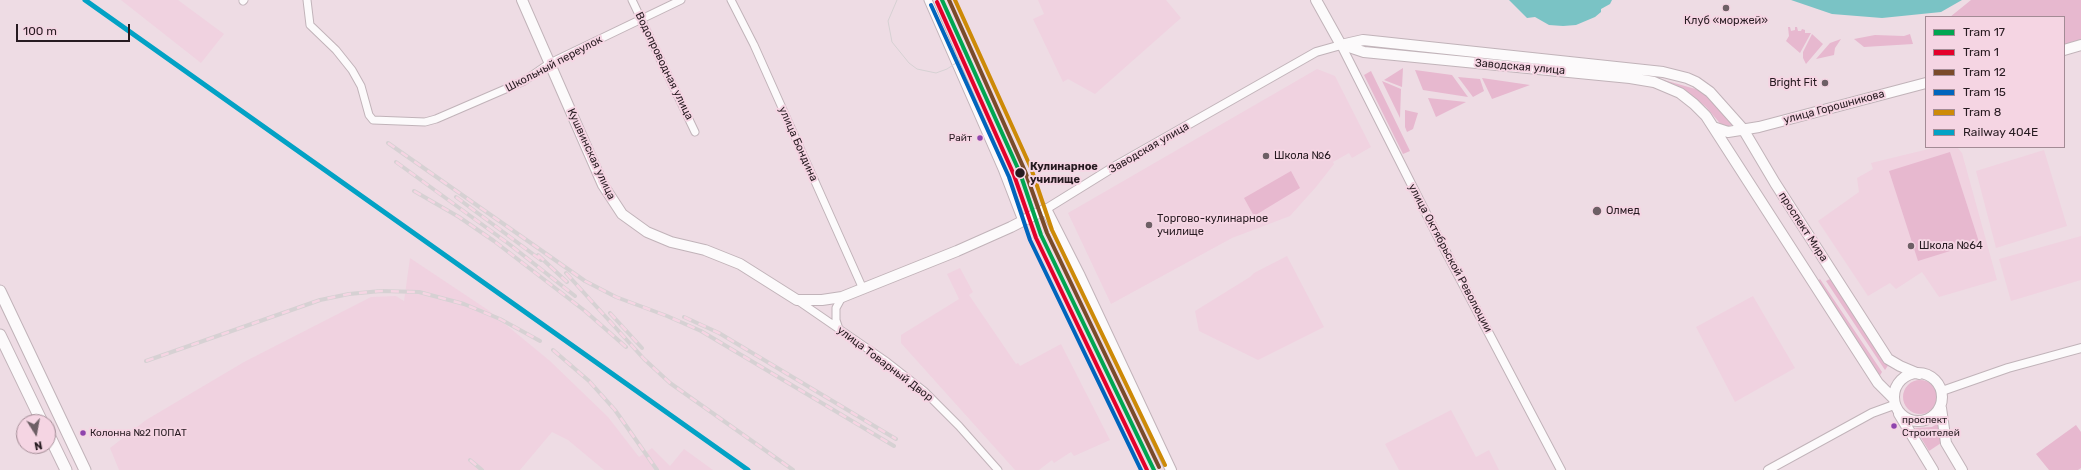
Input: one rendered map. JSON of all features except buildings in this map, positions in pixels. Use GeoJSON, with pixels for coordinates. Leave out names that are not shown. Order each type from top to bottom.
{"type":"FeatureCollection","features":[{"type":"Feature","properties":{"kind":"main road","name":"Кушвинская улица"},"geometry":{"type":"LineString","coordinates":[[522,0],[603,185],[622,214],[647,232],[671,242],[706,250],[740,264],[797,300]]}},
{"type":"Feature","properties":{"kind":"main road"},"geometry":{"type":"LineString","coordinates":[[1316,0],[1341,44]]}},
{"type":"Feature","properties":{"kind":"main road","name":"Заводская улица"},"geometry":{"type":"LineString","coordinates":[[1341,44],[1363,40],[1662,72],[1687,78]]}},
{"type":"Feature","properties":{"kind":"main road","name":"Заводская улица"},"geometry":{"type":"LineString","coordinates":[[1341,44],[1364,52],[1630,78],[1654,82],[1674,90],[1694,104]]}},
{"type":"Feature","properties":{"kind":"main road"},"geometry":{"type":"LineString","coordinates":[[2065,50],[2081,46]]}},
{"type":"Feature","properties":{"kind":"main road","name":"проспект Мира"},"geometry":{"type":"LineString","coordinates":[[1687,78],[1710,92],[1743,129],[1775,183],[1885,354],[1893,362],[1919,374]]}},
{"type":"Feature","properties":{"kind":"main road","name":"улица Горошникова"},"geometry":{"type":"LineString","coordinates":[[1713,127],[1728,132],[1743,129],[1925,83]]}},
{"type":"Feature","properties":{"kind":"main road","name":"проспект Мира"},"geometry":{"type":"LineString","coordinates":[[1694,104],[1713,127],[1878,383],[1894,404],[1934,470]]}},
{"type":"Feature","properties":{"kind":"main road","name":"Заводская улица"},"geometry":{"type":"LineString","coordinates":[[797,300],[822,300],[842,297],[957,251],[1046,209]]}},
{"type":"Feature","properties":{"kind":"main road"},"geometry":{"type":"LineString","coordinates":[[1046,209],[1080,276],[1171,470]]}},
{"type":"Feature","properties":{"kind":"main road"},"geometry":{"type":"LineString","coordinates":[[0,291],[85,470]]}},
{"type":"Feature","properties":{"kind":"main road"},"geometry":{"type":"LineString","coordinates":[[0,335],[38,414]]}},
{"type":"Feature","properties":{"kind":"main road"},"geometry":{"type":"LineString","coordinates":[[1941,408],[1936,414],[1919,421],[1903,417],[1894,404],[1894,388],[1902,378],[1919,374],[1930,377],[1937,383],[1942,391],[1941,408],[1946,444],[1962,470]]}},
{"type":"Feature","properties":{"kind":"main road"},"geometry":{"type":"LineString","coordinates":[[56,449],[66,470]]}},
{"type":"Feature","properties":{"kind":"street","name":"Школьный переулок"},"geometry":{"type":"LineString","coordinates":[[307,0],[310,25],[336,50],[352,70],[361,86],[369,115],[373,120],[425,122],[436,119],[524,81],[550,63],[681,0]]}},
{"type":"Feature","properties":{"kind":"street","name":"Водопроводная улица"},"geometry":{"type":"LineString","coordinates":[[632,0],[695,132]]}},
{"type":"Feature","properties":{"kind":"street","name":"улица Бондина"},"geometry":{"type":"LineString","coordinates":[[731,0],[754,46],[863,289]]}},
{"type":"Feature","properties":{"kind":"street"},"geometry":{"type":"LineString","coordinates":[[928,0],[1002,169],[1022,221]]}},
{"type":"Feature","properties":{"kind":"street","name":"Заводская улица"},"geometry":{"type":"LineString","coordinates":[[1046,209],[1117,165],[1316,52],[1341,44]]}},
{"type":"Feature","properties":{"kind":"street","name":"улица Октябрьской Революции"},"geometry":{"type":"LineString","coordinates":[[1341,44],[1437,235],[1561,470]]}},
{"type":"Feature","properties":{"kind":"street"},"geometry":{"type":"LineString","coordinates":[[839,329],[836,320],[836,308],[842,297]]}},
{"type":"Feature","properties":{"kind":"street","name":"улица Товарный Двор"},"geometry":{"type":"LineString","coordinates":[[797,300],[924,390],[998,470]]}},
{"type":"Feature","properties":{"kind":"street"},"geometry":{"type":"LineString","coordinates":[[1942,391],[2008,368],[2081,348]]}},
{"type":"Feature","properties":{"kind":"street"},"geometry":{"type":"LineString","coordinates":[[1768,470],[1872,413],[1894,404]]}},
{"type":"Feature","properties":{"kind":"shaded area"},"geometry":{"type":"Polygon","coordinates":[[[121,0],[178,0],[224,34],[201,63],[121,0]]]}},
{"type":"Feature","properties":{"kind":"shaded area"},"geometry":{"type":"Polygon","coordinates":[[[1038,0],[1166,0],[1181,18],[1095,94],[1068,79],[1063,82],[1033,19],[1044,14],[1038,0]]]}},
{"type":"Feature","properties":{"kind":"shaded area"},"geometry":{"type":"Polygon","coordinates":[[[1971,0],[2081,0],[2081,41],[2065,46],[2065,16],[1951,16],[1971,0]]]}},
{"type":"Feature","properties":{"kind":"shaded area"},"geometry":{"type":"Polygon","coordinates":[[[1788,27],[1790,27],[1791,31],[1795,30],[1795,27],[1797,27],[1798,31],[1801,31],[1802,29],[1805,30],[1805,33],[1811,33],[1800,53],[1786,41],[1789,36],[1788,27]]]}},
{"type":"Feature","properties":{"kind":"shaded area"},"geometry":{"type":"Polygon","coordinates":[[[1812,34],[1823,44],[1806,64],[1803,58],[1803,52],[1812,34]]]}},
{"type":"Feature","properties":{"kind":"shaded area"},"geometry":{"type":"Polygon","coordinates":[[[1910,34],[1913,44],[1864,47],[1854,39],[1875,35],[1904,36],[1910,34]]]}},
{"type":"Feature","properties":{"kind":"shaded area"},"geometry":{"type":"Polygon","coordinates":[[[1841,39],[1835,48],[1834,55],[1816,59],[1830,43],[1841,39]]]}},
{"type":"Feature","properties":{"kind":"shaded area"},"geometry":{"type":"Polygon","coordinates":[[[1370,44],[1646,75],[1699,90],[1717,106],[1732,125],[1724,128],[1706,107],[1690,94],[1676,85],[1656,79],[1369,46],[1370,44]]]}},
{"type":"Feature","properties":{"kind":"shaded area"},"geometry":{"type":"Polygon","coordinates":[[[1403,68],[1402,87],[1384,80],[1403,68]]]}},
{"type":"Feature","properties":{"kind":"shaded area"},"geometry":{"type":"Polygon","coordinates":[[[1317,69],[1335,76],[1371,147],[1352,158],[1349,153],[1333,162],[1334,164],[1316,187],[1290,216],[1232,238],[1111,304],[1068,213],[1317,69]]]}},
{"type":"Feature","properties":{"kind":"shaded area"},"geometry":{"type":"Polygon","coordinates":[[[1415,70],[1452,75],[1468,97],[1423,90],[1415,70]]]}},
{"type":"Feature","properties":{"kind":"shaded area"},"geometry":{"type":"Polygon","coordinates":[[[1371,71],[1410,151],[1403,154],[1364,75],[1371,71]]]}},
{"type":"Feature","properties":{"kind":"shaded area"},"geometry":{"type":"Polygon","coordinates":[[[1458,77],[1480,79],[1484,91],[1473,97],[1458,77]]]}},
{"type":"Feature","properties":{"kind":"shaded area"},"geometry":{"type":"Polygon","coordinates":[[[1482,78],[1530,85],[1492,99],[1482,78]]]}},
{"type":"Feature","properties":{"kind":"shaded area"},"geometry":{"type":"Polygon","coordinates":[[[1382,81],[1401,89],[1400,118],[1382,81]]]}},
{"type":"Feature","properties":{"kind":"shaded area"},"geometry":{"type":"Polygon","coordinates":[[[1428,98],[1466,102],[1436,117],[1428,98]]]}},
{"type":"Feature","properties":{"kind":"shaded area"},"geometry":{"type":"Polygon","coordinates":[[[1405,110],[1418,113],[1413,129],[1407,132],[1405,127],[1405,110]]]}},
{"type":"Feature","properties":{"kind":"shaded area","name":"Школа №64"},"geometry":{"type":"Polygon","coordinates":[[[1933,148],[1958,148],[1962,153],[1997,280],[1939,297],[1922,272],[1896,289],[1890,283],[1868,296],[1818,221],[1859,192],[1857,178],[1873,169],[1871,163],[1933,148]]]}},
{"type":"Feature","properties":{"kind":"shaded area"},"geometry":{"type":"Polygon","coordinates":[[[2044,150],[2067,226],[1996,248],[1976,171],[2044,150]]]}},
{"type":"Feature","properties":{"kind":"shaded area"},"geometry":{"type":"Polygon","coordinates":[[[1950,152],[1979,242],[1918,261],[1889,171],[1950,152]]]}},
{"type":"Feature","properties":{"kind":"shaded area"},"geometry":{"type":"Polygon","coordinates":[[[1291,171],[1300,188],[1254,216],[1244,198],[1291,171]]]}},
{"type":"Feature","properties":{"kind":"shaded area"},"geometry":{"type":"Polygon","coordinates":[[[2081,236],[2081,280],[2011,301],[1999,259],[2081,236]]]}},
{"type":"Feature","properties":{"kind":"shaded area"},"geometry":{"type":"Polygon","coordinates":[[[1287,256],[1324,327],[1258,360],[1199,331],[1195,311],[1254,273],[1287,256]]]}},
{"type":"Feature","properties":{"kind":"shaded area"},"geometry":{"type":"Polygon","coordinates":[[[410,258],[488,310],[550,361],[608,417],[639,457],[652,448],[670,466],[684,449],[713,470],[604,470],[568,440],[552,432],[520,470],[119,470],[110,448],[146,420],[244,362],[371,297],[396,296],[404,301],[410,258]]]}},
{"type":"Feature","properties":{"kind":"shaded area"},"geometry":{"type":"Polygon","coordinates":[[[960,268],[973,292],[969,295],[1016,364],[1018,363],[1020,366],[1061,344],[1110,440],[1074,456],[1071,452],[1054,463],[1052,460],[1039,470],[1015,470],[901,343],[901,335],[959,299],[947,274],[960,268]]]}},
{"type":"Feature","properties":{"kind":"shaded area"},"geometry":{"type":"Polygon","coordinates":[[[1832,278],[1889,364],[1885,370],[1826,281],[1832,278]]]}},
{"type":"Feature","properties":{"kind":"shaded area"},"geometry":{"type":"Polygon","coordinates":[[[1820,279],[1882,372],[1879,377],[1815,282],[1820,279]]]}},
{"type":"Feature","properties":{"kind":"shaded area"},"geometry":{"type":"Polygon","coordinates":[[[1753,296],[1795,368],[1735,402],[1696,327],[1753,296]]]}},
{"type":"Feature","properties":{"kind":"shaded area"},"geometry":{"type":"Polygon","coordinates":[[[1920,380],[1932,385],[1937,397],[1932,409],[1920,414],[1908,409],[1903,397],[1908,385],[1920,380]]]}},
{"type":"Feature","properties":{"kind":"shaded area"},"geometry":{"type":"Polygon","coordinates":[[[1451,410],[1476,457],[1489,450],[1499,470],[1399,470],[1385,444],[1451,410]]]}},
{"type":"Feature","properties":{"kind":"shaded area"},"geometry":{"type":"Polygon","coordinates":[[[1940,422],[1941,443],[1929,451],[1915,428],[1932,427],[1940,422]]]}},
{"type":"Feature","properties":{"kind":"shaded area"},"geometry":{"type":"Polygon","coordinates":[[[2076,425],[2081,432],[2081,468],[2078,470],[2049,470],[2036,454],[2076,425]]]}},
{"type":"Feature","properties":{"kind":"water"},"geometry":{"type":"Polygon","coordinates":[[[1509,0],[1612,0],[1610,4],[1601,9],[1601,12],[1595,17],[1576,25],[1563,26],[1549,25],[1535,17],[1527,18],[1509,0]]]}},
{"type":"Feature","properties":{"kind":"water"},"geometry":{"type":"Polygon","coordinates":[[[1791,0],[1962,0],[1941,12],[1882,18],[1832,14],[1791,0]]]}},
{"type":"Feature","properties":{"kind":"tram line"},"geometry":{"type":"LineString","coordinates":[[897,0],[888,21],[892,42],[909,63],[917,69],[936,73],[947,69],[956,63],[962,53],[961,40]]}},
{"type":"Feature","properties":{"kind":"tram line","name":"17"},"geometry":{"type":"LineString","coordinates":[[942,0],[1020,173],[1041,235],[1154,470]]}},
{"type":"Feature","properties":{"kind":"tram line","name":"12"},"geometry":{"type":"LineString","coordinates":[[949,0],[1025,171],[1047,233],[1159,467]]}},
{"type":"Feature","properties":{"kind":"tram line","name":"8"},"geometry":{"type":"LineString","coordinates":[[955,0],[1031,168],[1052,230],[1165,465]]}},
{"type":"Feature","properties":{"kind":"tram line","name":"1"},"geometry":{"type":"LineString","coordinates":[[937,2],[1014,175],[1036,238],[1147,470]]}},
{"type":"Feature","properties":{"kind":"tram line","name":"15"},"geometry":{"type":"LineString","coordinates":[[931,5],[1009,177],[1030,240],[1141,470]]}},
{"type":"Feature","properties":{"kind":"railway"},"geometry":{"type":"LineString","coordinates":[[388,143],[585,281],[616,297],[667,316],[701,331],[894,446]]}},
{"type":"Feature","properties":{"kind":"railway"},"geometry":{"type":"LineString","coordinates":[[396,162],[509,244],[575,296]]}},
{"type":"Feature","properties":{"kind":"railway"},"geometry":{"type":"LineString","coordinates":[[414,191],[459,217],[494,241],[585,311],[626,347]]}},
{"type":"Feature","properties":{"kind":"railway"},"geometry":{"type":"LineString","coordinates":[[456,197],[541,260]]}},
{"type":"Feature","properties":{"kind":"railway"},"geometry":{"type":"LineString","coordinates":[[538,255],[567,282]]}},
{"type":"Feature","properties":{"kind":"railway"},"geometry":{"type":"LineString","coordinates":[[566,273],[644,359],[670,383],[793,470]]}},
{"type":"Feature","properties":{"kind":"railway"},"geometry":{"type":"LineString","coordinates":[[146,361],[320,300],[349,294],[381,291],[419,292],[464,304],[500,319],[540,341]]}},
{"type":"Feature","properties":{"kind":"railway"},"geometry":{"type":"LineString","coordinates":[[610,313],[642,348]]}},
{"type":"Feature","properties":{"kind":"railway"},"geometry":{"type":"LineString","coordinates":[[684,317],[719,333],[896,439]]}},
{"type":"Feature","properties":{"kind":"railway"},"geometry":{"type":"LineString","coordinates":[[553,350],[589,381],[615,410],[657,470]]}},
{"type":"Feature","properties":{"kind":"railway"},"geometry":{"type":"LineString","coordinates":[[470,460],[482,470]]}},
{"type":"Feature","properties":{"kind":"rail line","name":"404Е"},"geometry":{"type":"LineString","coordinates":[[85,0],[748,470]]}},
{"type":"Feature","properties":{"kind":"place","name":"Клуб «моржей»"},"geometry":{"type":"Point","coordinates":[1726,8]}},
{"type":"Feature","properties":{"kind":"place","name":"Bright Fit"},"geometry":{"type":"Point","coordinates":[1825,83]}},
{"type":"Feature","properties":{"kind":"place","name":"Райт"},"geometry":{"type":"Point","coordinates":[980,138]}},
{"type":"Feature","properties":{"kind":"place","name":"Школа №6"},"geometry":{"type":"Point","coordinates":[1266,156]}},
{"type":"Feature","properties":{"kind":"place","name":"Кулинарное училище"},"geometry":{"type":"Point","coordinates":[1020,173]}},
{"type":"Feature","properties":{"kind":"place","name":"Олмед"},"geometry":{"type":"Point","coordinates":[1597,211]}},
{"type":"Feature","properties":{"kind":"place","name":"Торгово-кулинарное училище"},"geometry":{"type":"Point","coordinates":[1149,225]}},
{"type":"Feature","properties":{"kind":"place","name":"Школа №64"},"geometry":{"type":"Point","coordinates":[1911,246]}},
{"type":"Feature","properties":{"kind":"place","name":"проспект Строителей"},"geometry":{"type":"Point","coordinates":[1894,426]}},
{"type":"Feature","properties":{"kind":"place","name":"Колонна №2 ПОПАТ"},"geometry":{"type":"Point","coordinates":[83,433]}}]}
